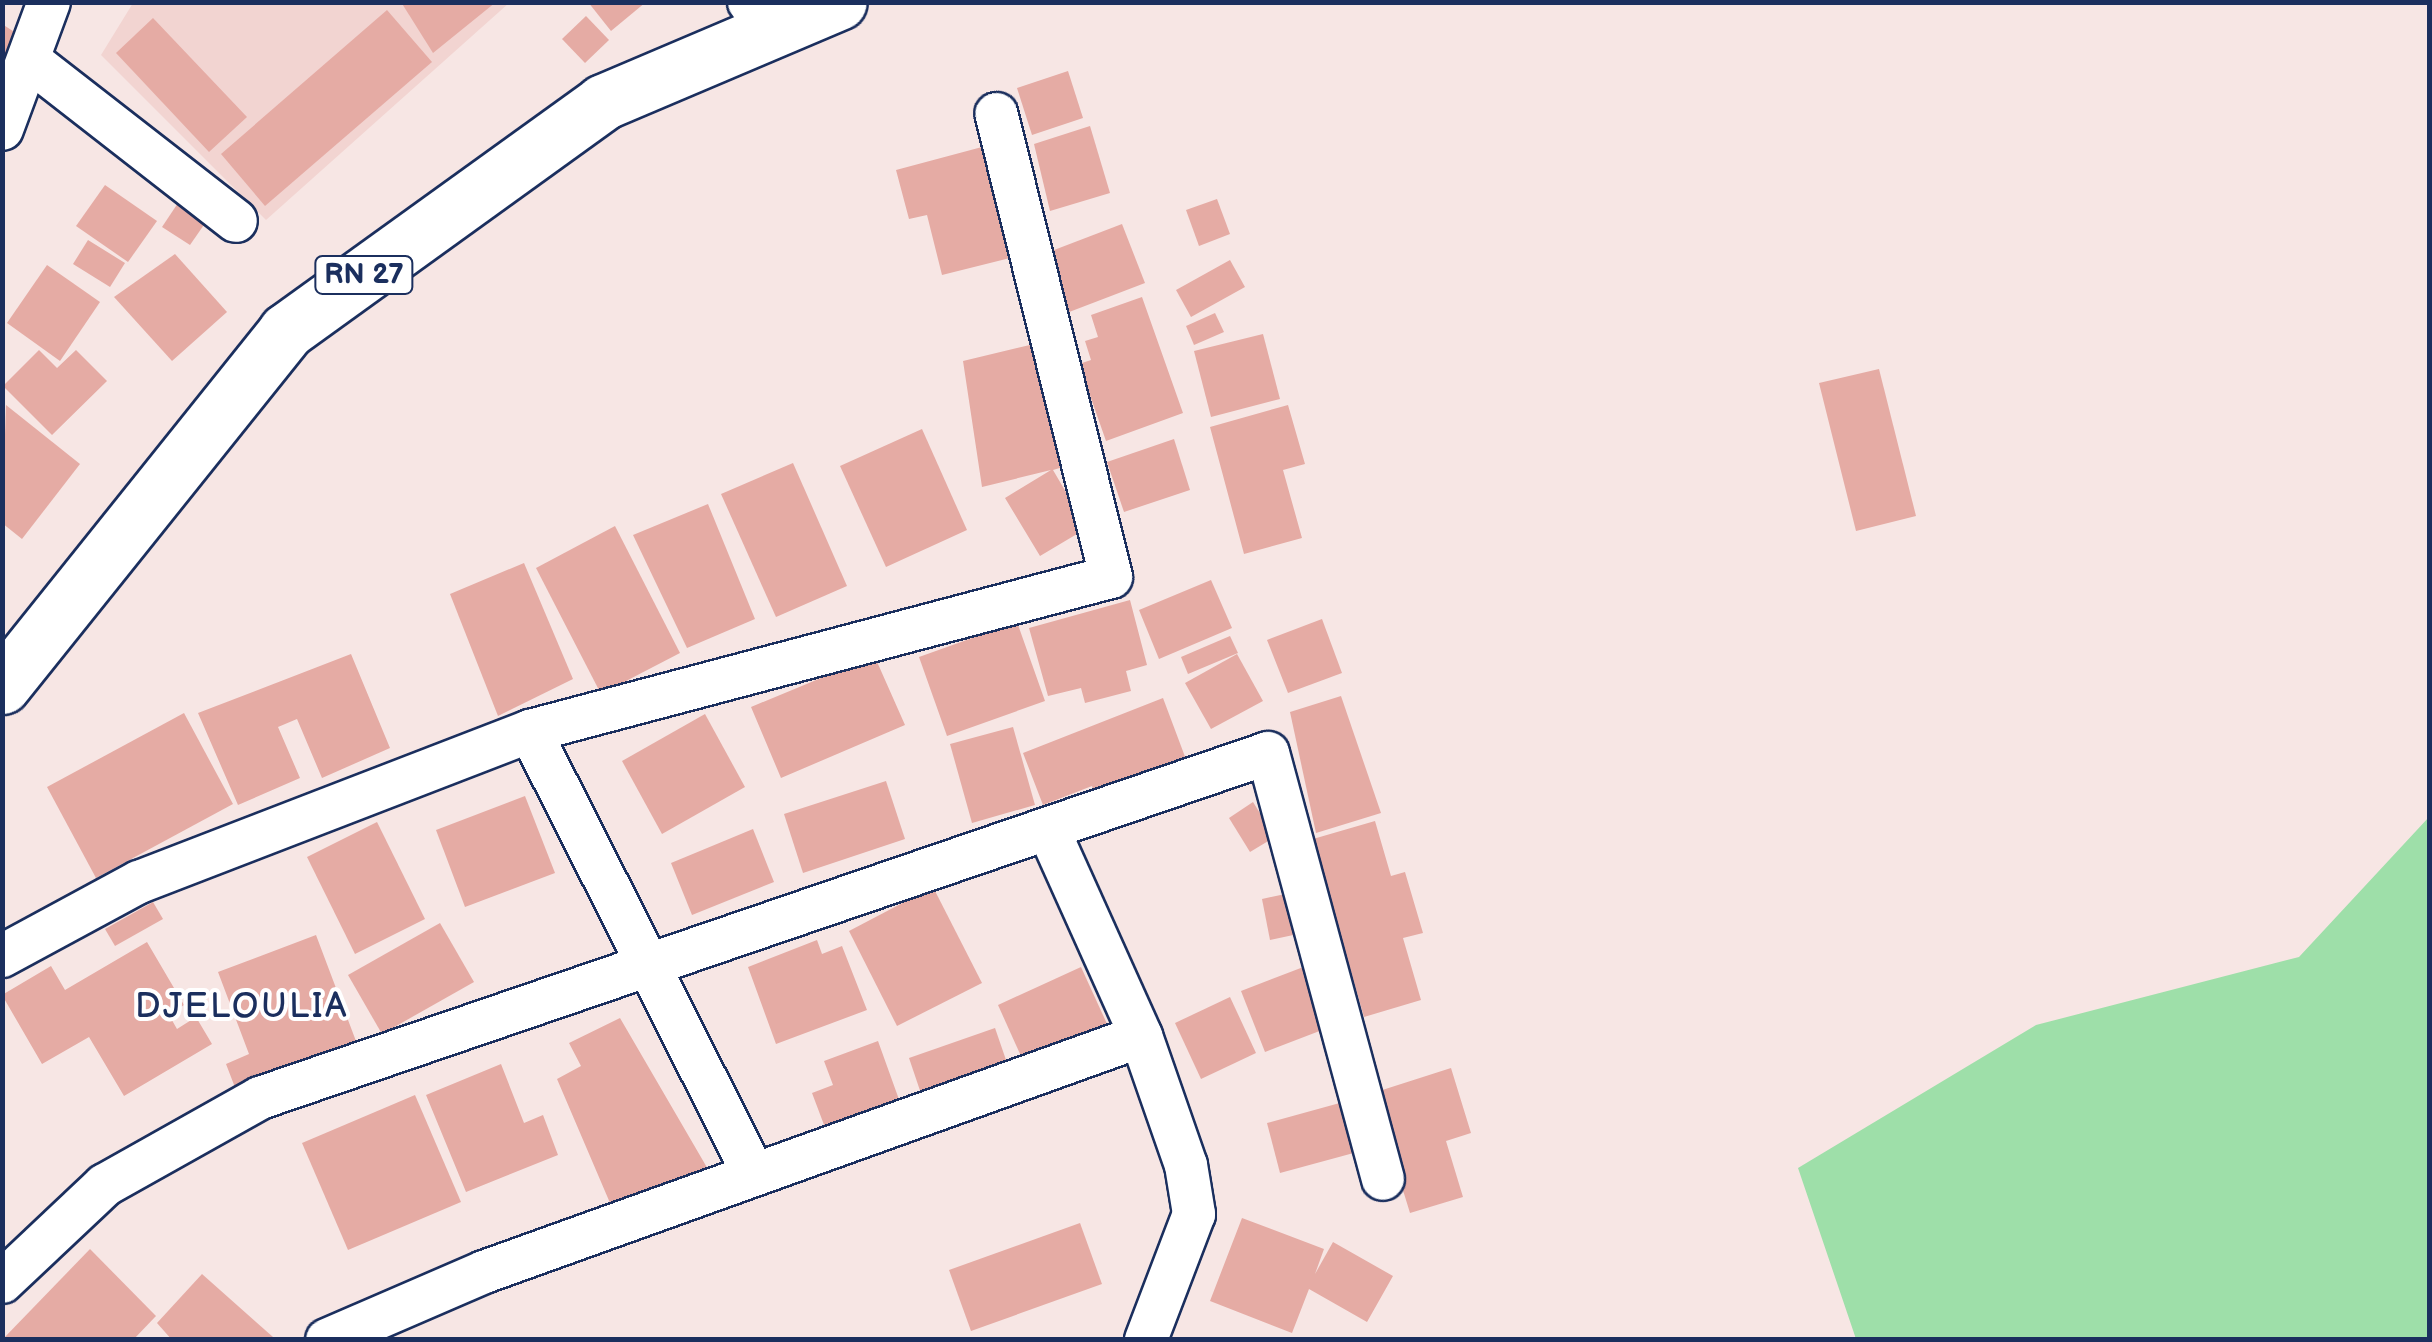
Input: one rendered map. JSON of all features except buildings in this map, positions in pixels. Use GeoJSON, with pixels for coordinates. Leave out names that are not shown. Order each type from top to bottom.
{"type":"FeatureCollection","features":[{"type":"Feature","properties":{"kind":"main road","name":"RN 27"},"geometry":{"type":"LineString","coordinates":[[2,686],[286,331],[603,102],[760,17],[839,2]]}},
{"type":"Feature","properties":{"kind":"street"},"geometry":{"type":"LineString","coordinates":[[2,129],[32,63],[49,2]]}},
{"type":"Feature","properties":{"kind":"street"},"geometry":{"type":"LineString","coordinates":[[32,63],[236,222]]}},
{"type":"Feature","properties":{"kind":"street"},"geometry":{"type":"LineString","coordinates":[[2,956],[140,882],[530,731],[1111,578],[996,114]]}},
{"type":"Feature","properties":{"kind":"street"},"geometry":{"type":"LineString","coordinates":[[530,731],[754,1175]]}},
{"type":"Feature","properties":{"kind":"street"},"geometry":{"type":"LineString","coordinates":[[2,1282],[105,1185],[260,1098],[1268,753],[1383,1179]]}},
{"type":"Feature","properties":{"kind":"street"},"geometry":{"type":"LineString","coordinates":[[1048,829],[1141,1036],[1194,1214],[1146,1340]]}},
{"type":"Feature","properties":{"kind":"street"},"geometry":{"type":"LineString","coordinates":[[327,1340],[754,1175],[1141,1036]]}},
{"type":"Feature","properties":{"kind":"shaded area"},"geometry":{"type":"Polygon","coordinates":[[[133,3],[509,3],[266,220],[101,55],[133,3]]]}},
{"type":"Feature","properties":{"kind":"green space"},"geometry":{"type":"Polygon","coordinates":[[[2429,817],[2429,1339],[1856,1339],[1798,1168],[2036,1025],[2299,957],[2429,817]]]}},
{"type":"Feature","properties":{"kind":"district","name":"DJELOULIA"},"geometry":{"type":"Point","coordinates":[242,1007]}}]}
